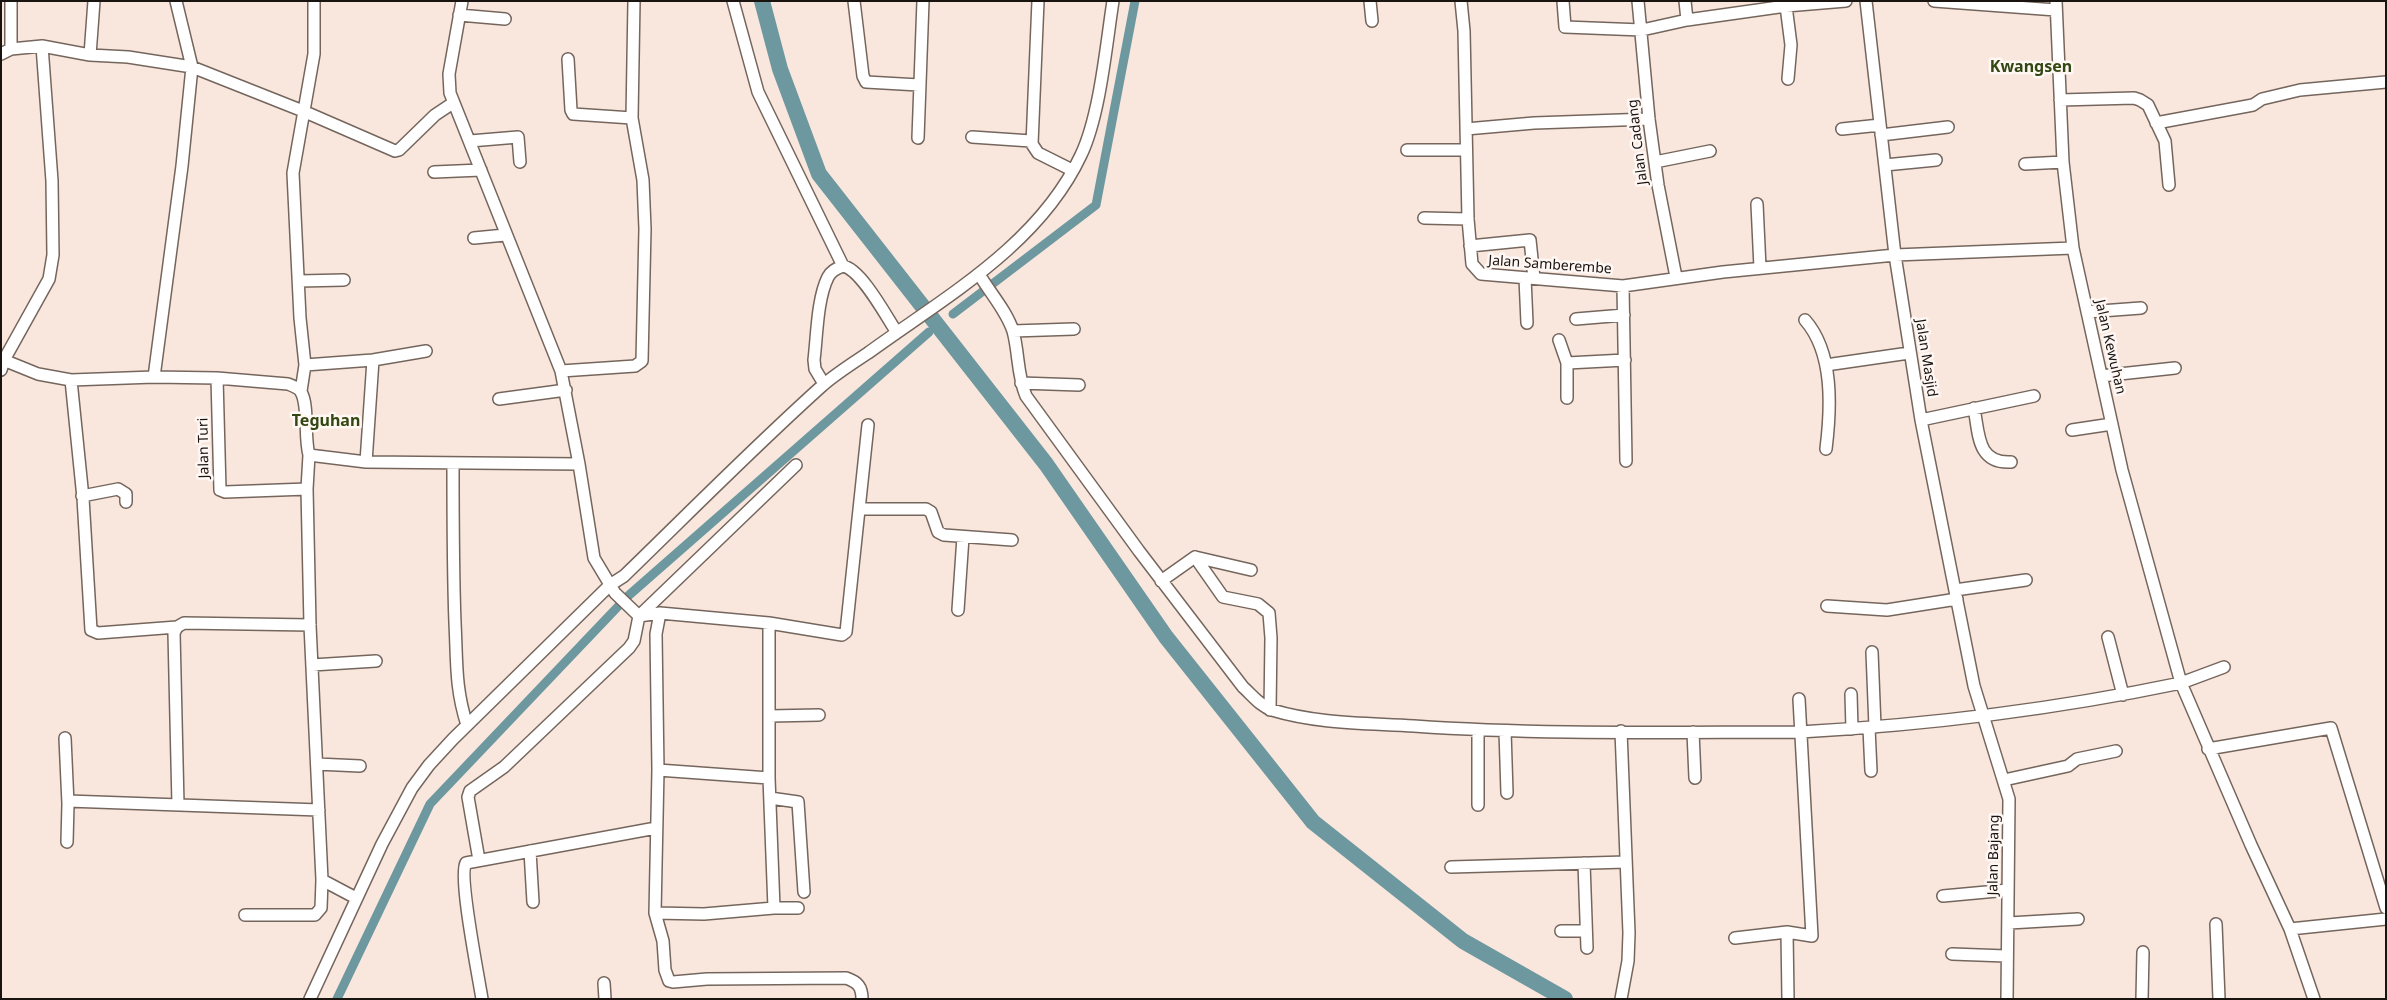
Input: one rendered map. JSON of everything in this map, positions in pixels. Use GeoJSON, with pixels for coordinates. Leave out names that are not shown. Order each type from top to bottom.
{"type":"FeatureCollection","features":[{"type":"Feature","properties":{"kind":"street"},"geometry":{"type":"LineString","coordinates":[[11,1],[6,52],[42,46],[90,55],[128,57],[192,67],[304,111],[397,151],[435,114],[452,104]]}},
{"type":"Feature","properties":{"kind":"street"},"geometry":{"type":"LineString","coordinates":[[90,55],[94,1]]}},
{"type":"Feature","properties":{"kind":"street"},"geometry":{"type":"LineString","coordinates":[[154,377],[182,166],[192,67],[176,1]]}},
{"type":"Feature","properties":{"kind":"street"},"geometry":{"type":"LineString","coordinates":[[245,915],[315,915],[320,908],[322,880],[310,625],[307,488],[309,456],[306,444],[304,404],[301,391],[305,365],[293,174],[314,54],[314,1]]}},
{"type":"Feature","properties":{"kind":"street"},"geometry":{"type":"LineString","coordinates":[[462,1],[449,74],[452,104],[470,141],[505,235],[562,372],[592,549],[598,567],[613,589],[656,634]]}},
{"type":"Feature","properties":{"kind":"street"},"geometry":{"type":"LineString","coordinates":[[562,372],[635,366],[642,361],[645,229],[643,180],[632,118],[634,1]]}},
{"type":"Feature","properties":{"kind":"street"},"geometry":{"type":"LineString","coordinates":[[733,1],[758,92],[843,266],[851,269],[866,286],[896,331]]}},
{"type":"Feature","properties":{"kind":"street"},"geometry":{"type":"LineString","coordinates":[[854,1],[863,76],[866,82],[919,85]]}},
{"type":"Feature","properties":{"kind":"street"},"geometry":{"type":"LineString","coordinates":[[918,138],[923,1]]}},
{"type":"Feature","properties":{"kind":"street"},"geometry":{"type":"LineString","coordinates":[[1038,1],[1031,141],[1038,153],[1072,170]]}},
{"type":"Feature","properties":{"kind":"street"},"geometry":{"type":"LineString","coordinates":[[310,999],[396,815],[412,788],[429,765],[467,725],[613,589],[820,377],[896,331],[938,302],[981,278],[1036,222],[1055,197],[1081,155],[1089,132],[1113,1]]}},
{"type":"Feature","properties":{"kind":"street"},"geometry":{"type":"LineString","coordinates":[[1370,1],[1372,21]]}},
{"type":"Feature","properties":{"kind":"street","name":"Jalan Samberembe"},"geometry":{"type":"LineString","coordinates":[[1461,1],[1464,31],[1468,219],[1472,264],[1480,274],[1623,286],[1676,277],[1895,255],[2073,248]]}},
{"type":"Feature","properties":{"kind":"street"},"geometry":{"type":"LineString","coordinates":[[1563,1],[1565,27],[1642,30],[1688,20],[1786,6],[1846,1]]}},
{"type":"Feature","properties":{"kind":"street","name":"Jalan Cadang"},"geometry":{"type":"LineString","coordinates":[[1638,1],[1649,119],[1676,277]]}},
{"type":"Feature","properties":{"kind":"street"},"geometry":{"type":"LineString","coordinates":[[1685,1],[1688,20]]}},
{"type":"Feature","properties":{"kind":"street","name":"Jalan Masjid"},"geometry":{"type":"LineString","coordinates":[[1866,1],[1895,255],[1909,353],[1974,686],[1983,715]]}},
{"type":"Feature","properties":{"kind":"street"},"geometry":{"type":"LineString","coordinates":[[1934,1],[2056,6]]}},
{"type":"Feature","properties":{"kind":"street"},"geometry":{"type":"LineString","coordinates":[[1786,6],[1791,45],[1788,79]]}},
{"type":"Feature","properties":{"kind":"street","name":"Jalan Kewuhan"},"geometry":{"type":"LineString","coordinates":[[2056,6],[2063,162],[2073,248],[2122,470],[2181,683],[2208,749],[2290,928]]}},
{"type":"Feature","properties":{"kind":"street"},"geometry":{"type":"LineString","coordinates":[[459,15],[505,19]]}},
{"type":"Feature","properties":{"kind":"street"},"geometry":{"type":"LineString","coordinates":[[42,46],[52,181],[53,254],[49,279],[2,363],[38,374],[71,380],[154,377],[217,378],[288,384],[301,391]]}},
{"type":"Feature","properties":{"kind":"street"},"geometry":{"type":"LineString","coordinates":[[568,59],[571,110],[573,114],[632,118]]}},
{"type":"Feature","properties":{"kind":"street"},"geometry":{"type":"LineString","coordinates":[[2156,123],[2253,105],[2262,99],[2300,90],[2386,82]]}},
{"type":"Feature","properties":{"kind":"street"},"geometry":{"type":"LineString","coordinates":[[2060,100],[2140,100],[2148,105],[2165,141],[2169,186]]}},
{"type":"Feature","properties":{"kind":"street"},"geometry":{"type":"LineString","coordinates":[[1466,129],[1649,119]]}},
{"type":"Feature","properties":{"kind":"street"},"geometry":{"type":"LineString","coordinates":[[1842,129],[1881,130],[1948,127]]}},
{"type":"Feature","properties":{"kind":"street"},"geometry":{"type":"LineString","coordinates":[[470,141],[518,137],[520,162]]}},
{"type":"Feature","properties":{"kind":"street"},"geometry":{"type":"LineString","coordinates":[[972,137],[1031,141]]}},
{"type":"Feature","properties":{"kind":"street"},"geometry":{"type":"LineString","coordinates":[[1407,150],[1466,150]]}},
{"type":"Feature","properties":{"kind":"street"},"geometry":{"type":"LineString","coordinates":[[1655,162],[1710,151]]}},
{"type":"Feature","properties":{"kind":"street"},"geometry":{"type":"LineString","coordinates":[[1885,166],[1936,160]]}},
{"type":"Feature","properties":{"kind":"street"},"geometry":{"type":"LineString","coordinates":[[2025,164],[2063,162]]}},
{"type":"Feature","properties":{"kind":"street"},"geometry":{"type":"LineString","coordinates":[[434,172],[481,170]]}},
{"type":"Feature","properties":{"kind":"street"},"geometry":{"type":"LineString","coordinates":[[1757,204],[1760,268]]}},
{"type":"Feature","properties":{"kind":"street"},"geometry":{"type":"LineString","coordinates":[[1424,218],[1468,219]]}},
{"type":"Feature","properties":{"kind":"street"},"geometry":{"type":"LineString","coordinates":[[474,238],[505,235]]}},
{"type":"Feature","properties":{"kind":"street"},"geometry":{"type":"LineString","coordinates":[[1470,246],[1530,240],[1527,323]]}},
{"type":"Feature","properties":{"kind":"street"},"geometry":{"type":"LineString","coordinates":[[820,377],[814,360],[823,291],[828,276],[832,271],[843,266]]}},
{"type":"Feature","properties":{"kind":"street"},"geometry":{"type":"LineString","coordinates":[[981,278],[995,298],[1013,331],[1021,383],[1026,396],[1161,581],[1243,687],[1261,705],[1270,710],[1335,721],[1478,730],[1800,732],[1852,729],[1983,715],[2123,695],[2181,683],[2224,668]]}},
{"type":"Feature","properties":{"kind":"street"},"geometry":{"type":"LineString","coordinates":[[299,281],[344,280]]}},
{"type":"Feature","properties":{"kind":"street"},"geometry":{"type":"LineString","coordinates":[[1623,286],[1626,461]]}},
{"type":"Feature","properties":{"kind":"street"},"geometry":{"type":"LineString","coordinates":[[2087,312],[2141,308]]}},
{"type":"Feature","properties":{"kind":"street"},"geometry":{"type":"LineString","coordinates":[[1576,319],[1624,316]]}},
{"type":"Feature","properties":{"kind":"street"},"geometry":{"type":"LineString","coordinates":[[1806,320],[1814,329],[1826,365],[1829,421],[1826,449]]}},
{"type":"Feature","properties":{"kind":"street"},"geometry":{"type":"LineString","coordinates":[[1013,331],[1074,329]]}},
{"type":"Feature","properties":{"kind":"street"},"geometry":{"type":"LineString","coordinates":[[1559,340],[1567,363],[1567,398]]}},
{"type":"Feature","properties":{"kind":"street"},"geometry":{"type":"LineString","coordinates":[[305,365],[374,360],[426,351]]}},
{"type":"Feature","properties":{"kind":"street"},"geometry":{"type":"LineString","coordinates":[[1826,365],[1909,353]]}},
{"type":"Feature","properties":{"kind":"street"},"geometry":{"type":"LineString","coordinates":[[366,462],[374,360]]}},
{"type":"Feature","properties":{"kind":"street"},"geometry":{"type":"LineString","coordinates":[[1567,363],[1625,360]]}},
{"type":"Feature","properties":{"kind":"street"},"geometry":{"type":"LineString","coordinates":[[2102,376],[2175,368]]}},
{"type":"Feature","properties":{"kind":"street","name":"Jalan Turi"},"geometry":{"type":"LineString","coordinates":[[217,378],[220,490],[225,492],[307,488]]}},
{"type":"Feature","properties":{"kind":"street"},"geometry":{"type":"LineString","coordinates":[[71,380],[82,496],[91,630],[98,633],[177,626],[184,623],[310,625]]}},
{"type":"Feature","properties":{"kind":"street"},"geometry":{"type":"LineString","coordinates":[[1021,383],[1079,385]]}},
{"type":"Feature","properties":{"kind":"street"},"geometry":{"type":"LineString","coordinates":[[499,399],[566,390]]}},
{"type":"Feature","properties":{"kind":"street"},"geometry":{"type":"LineString","coordinates":[[1921,420],[2034,396]]}},
{"type":"Feature","properties":{"kind":"street"},"geometry":{"type":"LineString","coordinates":[[1974,408],[1981,448],[1998,463],[2011,462]]}},
{"type":"Feature","properties":{"kind":"street"},"geometry":{"type":"LineString","coordinates":[[2072,430],[2112,424]]}},
{"type":"Feature","properties":{"kind":"street"},"geometry":{"type":"LineString","coordinates":[[639,616],[660,613],[769,623],[845,634],[861,509],[868,425]]}},
{"type":"Feature","properties":{"kind":"street"},"geometry":{"type":"LineString","coordinates":[[309,456],[366,462],[453,465],[578,464]]}},
{"type":"Feature","properties":{"kind":"street"},"geometry":{"type":"LineString","coordinates":[[453,465],[452,554],[456,678],[459,701],[467,725]]}},
{"type":"Feature","properties":{"kind":"street"},"geometry":{"type":"LineString","coordinates":[[479,860],[468,794],[504,767],[629,648],[634,641],[639,616],[796,465]]}},
{"type":"Feature","properties":{"kind":"street"},"geometry":{"type":"LineString","coordinates":[[82,496],[118,489],[126,494],[126,502]]}},
{"type":"Feature","properties":{"kind":"street"},"geometry":{"type":"LineString","coordinates":[[861,509],[926,509],[931,512],[938,532],[944,535],[1012,540]]}},
{"type":"Feature","properties":{"kind":"street"},"geometry":{"type":"LineString","coordinates":[[958,610],[962,536]]}},
{"type":"Feature","properties":{"kind":"street"},"geometry":{"type":"LineString","coordinates":[[1161,581],[1195,557],[1251,570]]}},
{"type":"Feature","properties":{"kind":"street"},"geometry":{"type":"LineString","coordinates":[[1195,557],[1222,597],[1258,604],[1269,613],[1271,630],[1270,710]]}},
{"type":"Feature","properties":{"kind":"street"},"geometry":{"type":"LineString","coordinates":[[1827,606],[1887,610],[2026,580]]}},
{"type":"Feature","properties":{"kind":"street"},"geometry":{"type":"LineString","coordinates":[[660,613],[656,634],[658,770],[655,913],[663,941],[665,970],[669,981],[846,978],[862,989],[862,999]]}},
{"type":"Feature","properties":{"kind":"street"},"geometry":{"type":"LineString","coordinates":[[769,623],[769,778],[774,908]]}},
{"type":"Feature","properties":{"kind":"street"},"geometry":{"type":"LineString","coordinates":[[177,626],[174,633],[178,805]]}},
{"type":"Feature","properties":{"kind":"street"},"geometry":{"type":"LineString","coordinates":[[2108,637],[2123,695]]}},
{"type":"Feature","properties":{"kind":"street"},"geometry":{"type":"LineString","coordinates":[[1871,771],[1872,652]]}},
{"type":"Feature","properties":{"kind":"street"},"geometry":{"type":"LineString","coordinates":[[312,665],[376,661]]}},
{"type":"Feature","properties":{"kind":"street"},"geometry":{"type":"LineString","coordinates":[[1851,694],[1852,729]]}},
{"type":"Feature","properties":{"kind":"street"},"geometry":{"type":"LineString","coordinates":[[1735,938],[1787,932],[1810,937],[1813,933],[1799,699]]}},
{"type":"Feature","properties":{"kind":"street"},"geometry":{"type":"LineString","coordinates":[[769,716],[819,714]]}},
{"type":"Feature","properties":{"kind":"street","name":"Jalan Bajang"},"geometry":{"type":"LineString","coordinates":[[1983,715],[2004,780],[2010,810],[2009,923],[2006,956],[2007,999]]}},
{"type":"Feature","properties":{"kind":"street"},"geometry":{"type":"LineString","coordinates":[[2208,749],[2331,728],[2386,908]]}},
{"type":"Feature","properties":{"kind":"street"},"geometry":{"type":"LineString","coordinates":[[1478,730],[1478,805]]}},
{"type":"Feature","properties":{"kind":"street"},"geometry":{"type":"LineString","coordinates":[[1504,731],[1507,793]]}},
{"type":"Feature","properties":{"kind":"street"},"geometry":{"type":"LineString","coordinates":[[1621,731],[1628,961],[1621,999]]}},
{"type":"Feature","properties":{"kind":"street"},"geometry":{"type":"LineString","coordinates":[[1693,732],[1695,778]]}},
{"type":"Feature","properties":{"kind":"street"},"geometry":{"type":"LineString","coordinates":[[65,738],[68,801],[67,842]]}},
{"type":"Feature","properties":{"kind":"street"},"geometry":{"type":"LineString","coordinates":[[2004,780],[2068,766],[2077,759],[2116,752]]}},
{"type":"Feature","properties":{"kind":"street"},"geometry":{"type":"LineString","coordinates":[[317,764],[360,766]]}},
{"type":"Feature","properties":{"kind":"street"},"geometry":{"type":"LineString","coordinates":[[658,770],[769,778]]}},
{"type":"Feature","properties":{"kind":"street"},"geometry":{"type":"LineString","coordinates":[[770,798],[798,802],[804,892]]}},
{"type":"Feature","properties":{"kind":"street"},"geometry":{"type":"LineString","coordinates":[[68,801],[319,810]]}},
{"type":"Feature","properties":{"kind":"street"},"geometry":{"type":"LineString","coordinates":[[482,999],[463,870],[468,862],[656,828]]}},
{"type":"Feature","properties":{"kind":"street"},"geometry":{"type":"LineString","coordinates":[[530,851],[533,902]]}},
{"type":"Feature","properties":{"kind":"street"},"geometry":{"type":"LineString","coordinates":[[1451,867],[1626,862]]}},
{"type":"Feature","properties":{"kind":"street"},"geometry":{"type":"LineString","coordinates":[[1584,863],[1587,948]]}},
{"type":"Feature","properties":{"kind":"street"},"geometry":{"type":"LineString","coordinates":[[322,880],[356,898]]}},
{"type":"Feature","properties":{"kind":"street"},"geometry":{"type":"LineString","coordinates":[[1943,896],[2008,890]]}},
{"type":"Feature","properties":{"kind":"street"},"geometry":{"type":"LineString","coordinates":[[655,913],[704,914],[774,908],[798,908]]}},
{"type":"Feature","properties":{"kind":"street"},"geometry":{"type":"LineString","coordinates":[[2009,923],[2078,919]]}},
{"type":"Feature","properties":{"kind":"street"},"geometry":{"type":"LineString","coordinates":[[2314,999],[2290,928],[2386,919]]}},
{"type":"Feature","properties":{"kind":"street"},"geometry":{"type":"LineString","coordinates":[[2216,924],[2219,999]]}},
{"type":"Feature","properties":{"kind":"street"},"geometry":{"type":"LineString","coordinates":[[1561,931],[1586,932]]}},
{"type":"Feature","properties":{"kind":"street"},"geometry":{"type":"LineString","coordinates":[[1787,932],[1788,999]]}},
{"type":"Feature","properties":{"kind":"street"},"geometry":{"type":"LineString","coordinates":[[2142,999],[2143,952]]}},
{"type":"Feature","properties":{"kind":"street"},"geometry":{"type":"LineString","coordinates":[[1952,954],[2006,956]]}},
{"type":"Feature","properties":{"kind":"street"},"geometry":{"type":"LineString","coordinates":[[604,983],[605,999]]}},
{"type":"Feature","properties":{"kind":"waterway"},"geometry":{"type":"LineString","coordinates":[[762,1],[780,69],[819,174],[1046,464],[1166,637],[1313,822],[1463,941],[1565,999]]}},
{"type":"Feature","properties":{"kind":"waterway"},"geometry":{"type":"LineString","coordinates":[[953,314],[1096,205],[1135,1]]}},
{"type":"Feature","properties":{"kind":"waterway"},"geometry":{"type":"LineString","coordinates":[[337,999],[430,804],[628,596],[929,332]]}},
{"type":"Feature","properties":{"kind":"district","name":"Kwangsen"},"geometry":{"type":"Point","coordinates":[2031,67]}},
{"type":"Feature","properties":{"kind":"district","name":"Teguhan"},"geometry":{"type":"Point","coordinates":[326,421]}}]}
